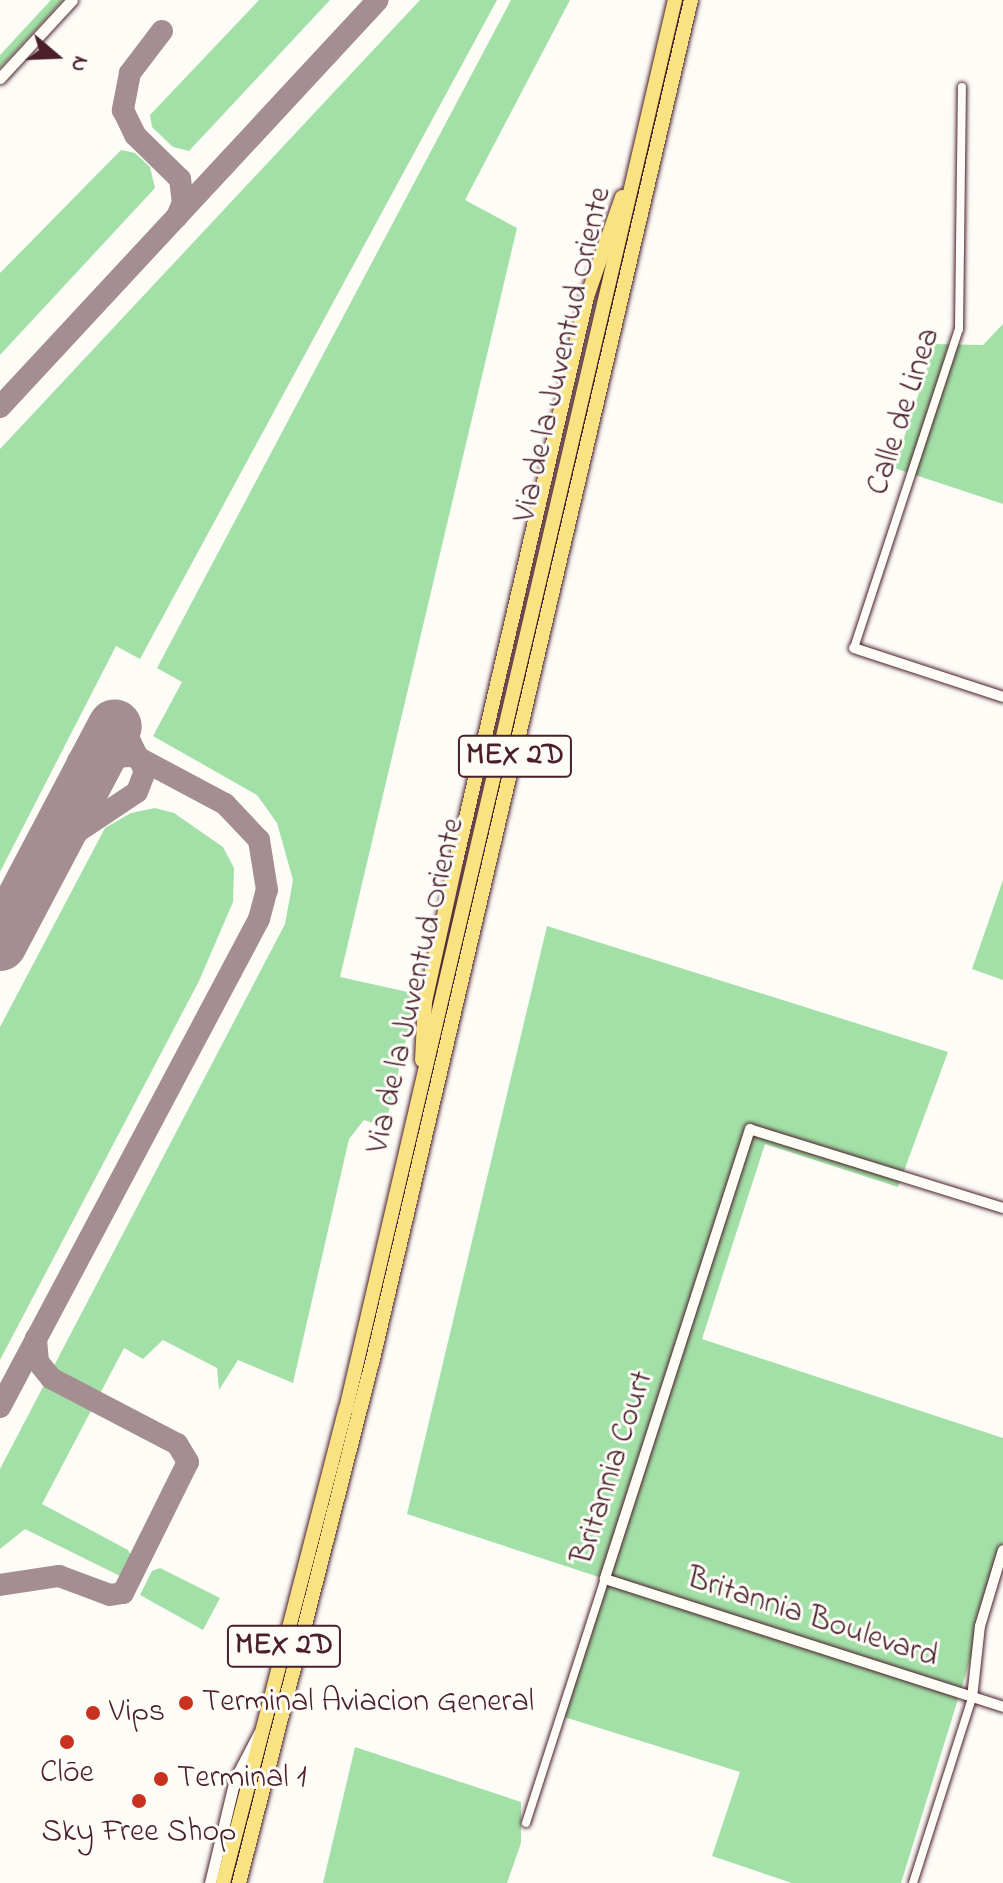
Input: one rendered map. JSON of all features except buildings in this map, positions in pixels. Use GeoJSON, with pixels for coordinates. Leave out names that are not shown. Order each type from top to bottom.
{"type":"FeatureCollection","features":[{"type":"Feature","properties":{"kind":"highway","name":"MEX 2D"},"geometry":{"type":"LineString","coordinates":[[660,99],[675,0]]}},
{"type":"Feature","properties":{"kind":"highway","name":"MEX 2D"},"geometry":{"type":"LineString","coordinates":[[660,99],[691,0]]}},
{"type":"Feature","properties":{"kind":"highway","name":"Via de la Juventud Oriente"},"geometry":{"type":"LineString","coordinates":[[223,1883],[263,1726],[352,1410],[421,1095],[641,148],[660,99]]}},
{"type":"Feature","properties":{"kind":"highway","name":"Via de la Juventud Oriente"},"geometry":{"type":"LineString","coordinates":[[239,1883],[660,99]]}},
{"type":"Feature","properties":{"kind":"main road"},"geometry":{"type":"LineString","coordinates":[[0,78],[72,0]]}},
{"type":"Feature","properties":{"kind":"main road"},"geometry":{"type":"LineString","coordinates":[[210,1883],[235,1779],[263,1726]]}},
{"type":"Feature","properties":{"kind":"street","name":"Calle de Linea"},"geometry":{"type":"LineString","coordinates":[[854,648],[959,329],[962,87]]}},
{"type":"Feature","properties":{"kind":"street"},"geometry":{"type":"LineString","coordinates":[[854,648],[1003,697]]}},
{"type":"Feature","properties":{"kind":"street","name":"Britannia Court"},"geometry":{"type":"LineString","coordinates":[[526,1823],[750,1129],[1003,1208]]}},
{"type":"Feature","properties":{"kind":"street"},"geometry":{"type":"LineString","coordinates":[[913,1883],[972,1698],[980,1626],[1003,1550]]}},
{"type":"Feature","properties":{"kind":"street","name":"Britannia Boulevard"},"geometry":{"type":"LineString","coordinates":[[605,1579],[1003,1707]]}},
{"type":"Feature","properties":{"kind":"green space"},"geometry":{"type":"Polygon","coordinates":[[[51,0],[63,0],[0,68],[0,55],[51,0]]]}},
{"type":"Feature","properties":{"kind":"green space"},"geometry":{"type":"Polygon","coordinates":[[[259,0],[330,0],[189,151],[173,147],[152,127],[150,115],[259,0]]]}},
{"type":"Feature","properties":{"kind":"green space"},"geometry":{"type":"Polygon","coordinates":[[[420,0],[497,0],[140,659],[116,646],[0,872],[0,449],[420,0]]]}},
{"type":"Feature","properties":{"kind":"green space"},"geometry":{"type":"Polygon","coordinates":[[[511,0],[570,0],[465,200],[517,228],[340,977],[417,994],[385,1127],[364,1120],[349,1139],[293,1383],[238,1360],[219,1390],[217,1368],[163,1340],[143,1359],[124,1348],[42,1504],[128,1550],[133,1559],[124,1578],[25,1529],[0,1549],[0,1469],[285,924],[293,880],[277,823],[257,795],[153,736],[182,682],[157,668],[511,0]]]}},
{"type":"Feature","properties":{"kind":"green space"},"geometry":{"type":"Polygon","coordinates":[[[121,150],[135,153],[150,167],[155,188],[0,355],[0,273],[121,150]]]}},
{"type":"Feature","properties":{"kind":"green space"},"geometry":{"type":"Polygon","coordinates":[[[1003,324],[1003,504],[894,468],[935,344],[983,345],[1003,324]]]}},
{"type":"Feature","properties":{"kind":"green space"},"geometry":{"type":"Polygon","coordinates":[[[155,808],[174,813],[223,847],[234,868],[233,902],[199,981],[0,1360],[0,1027],[105,828],[131,813],[155,808]]]}},
{"type":"Feature","properties":{"kind":"green space"},"geometry":{"type":"Polygon","coordinates":[[[1003,880],[1003,980],[972,969],[1003,880]]]}},
{"type":"Feature","properties":{"kind":"green space"},"geometry":{"type":"Polygon","coordinates":[[[547,926],[948,1052],[898,1187],[765,1144],[702,1339],[1003,1438],[1003,1554],[901,1883],[792,1883],[712,1856],[740,1772],[561,1716],[605,1579],[407,1514],[547,926]]]}},
{"type":"Feature","properties":{"kind":"green space"},"geometry":{"type":"Polygon","coordinates":[[[160,1568],[220,1598],[203,1630],[140,1595],[152,1571],[160,1568]]]}},
{"type":"Feature","properties":{"kind":"green space"},"geometry":{"type":"Polygon","coordinates":[[[355,1747],[521,1802],[521,1843],[507,1883],[323,1883],[355,1747]]]}},
{"type":"Feature","properties":{"kind":"taxiway"},"geometry":{"type":"LineString","coordinates":[[0,407],[378,0]]}},
{"type":"Feature","properties":{"kind":"taxiway"},"geometry":{"type":"LineString","coordinates":[[162,31],[130,73],[123,110],[135,135],[180,179],[183,202],[177,217]]}},
{"type":"Feature","properties":{"kind":"taxiway"},"geometry":{"type":"LineString","coordinates":[[44,862],[56,846],[137,792],[145,771],[131,743],[110,736],[90,742],[78,761],[79,790],[73,806]]}},
{"type":"Feature","properties":{"kind":"taxiway"},"geometry":{"type":"LineString","coordinates":[[0,1407],[259,919],[267,890],[259,840],[225,804],[135,756],[111,757],[91,771]]}},
{"type":"Feature","properties":{"kind":"taxiway"},"geometry":{"type":"LineString","coordinates":[[0,1585],[59,1576],[110,1595],[123,1593],[188,1462],[177,1444],[51,1378],[38,1362],[36,1338]]}},
{"type":"Feature","properties":{"kind":"runway"},"geometry":{"type":"LineString","coordinates":[[0,944],[115,726]]}},
{"type":"Feature","properties":{"kind":"place","name":"Terminal Aviacion General"},"geometry":{"type":"Point","coordinates":[186,1703]}},
{"type":"Feature","properties":{"kind":"place","name":"Vips"},"geometry":{"type":"Point","coordinates":[93,1713]}},
{"type":"Feature","properties":{"kind":"place","name":"Clōe"},"geometry":{"type":"Point","coordinates":[67,1742]}},
{"type":"Feature","properties":{"kind":"place","name":"Terminal 1"},"geometry":{"type":"Point","coordinates":[161,1779]}},
{"type":"Feature","properties":{"kind":"place","name":"Sky Free Shop"},"geometry":{"type":"Point","coordinates":[139,1801]}}]}
